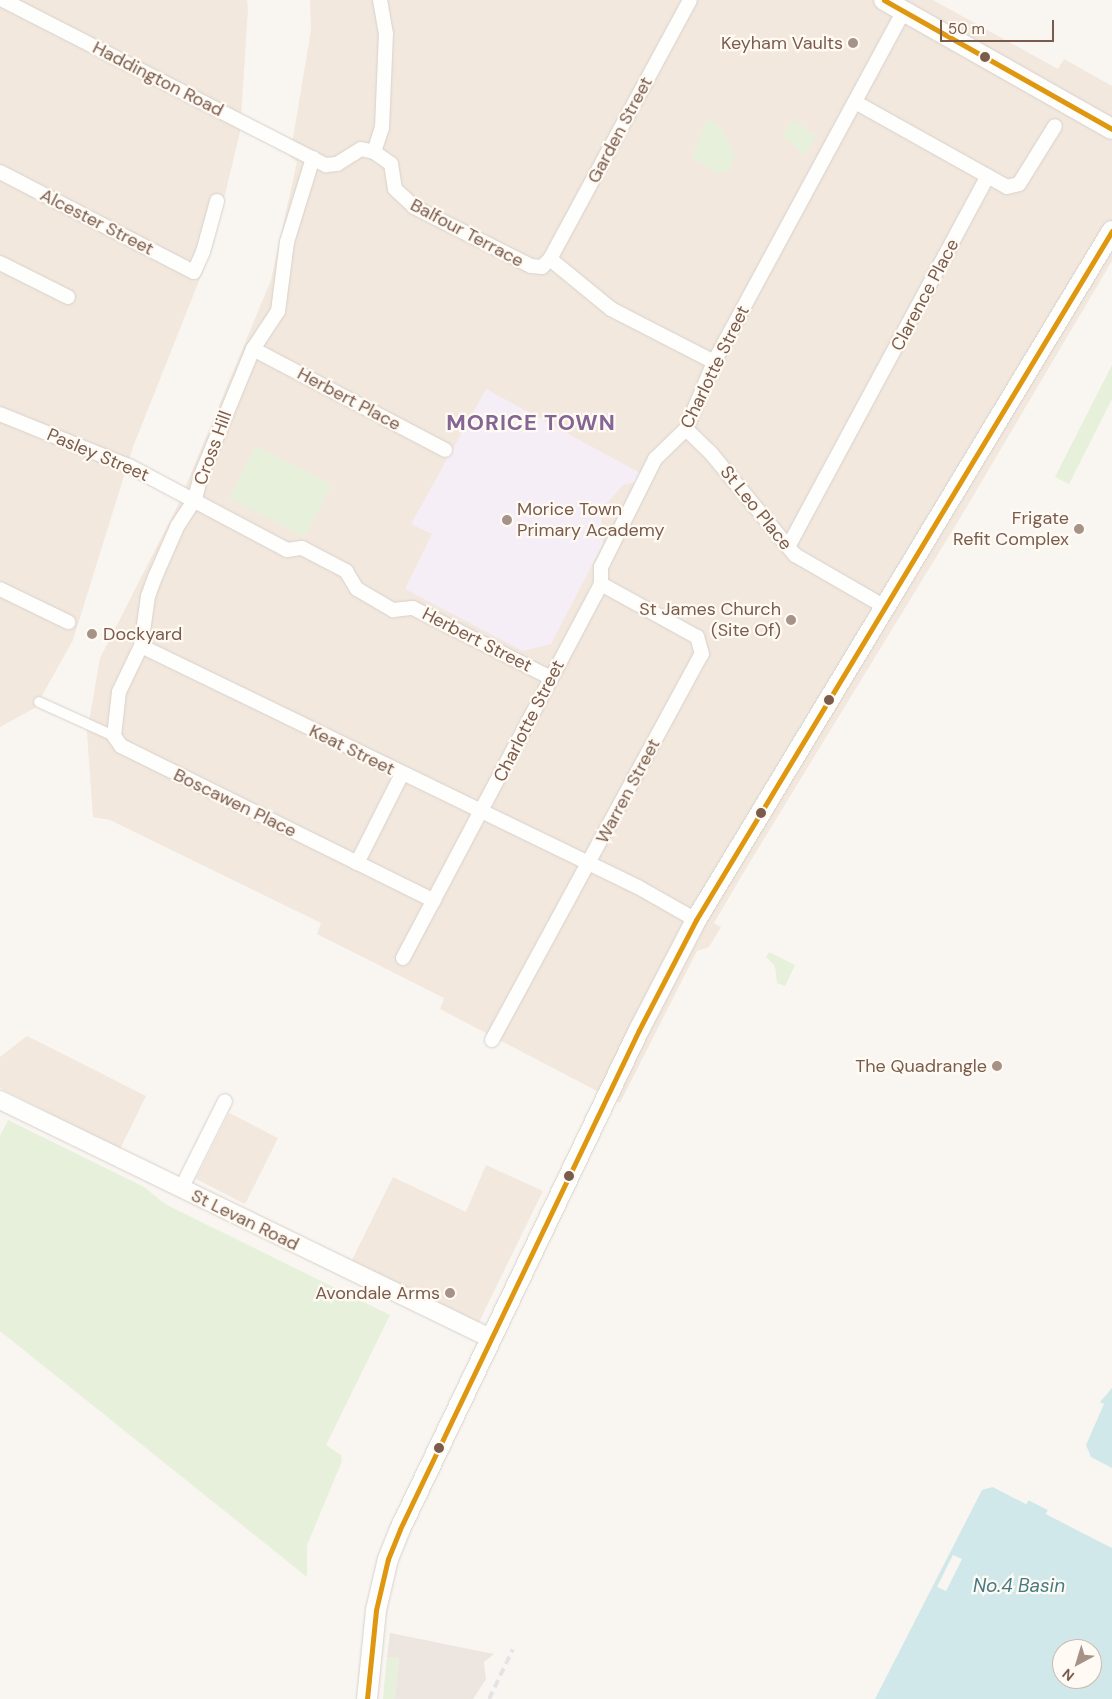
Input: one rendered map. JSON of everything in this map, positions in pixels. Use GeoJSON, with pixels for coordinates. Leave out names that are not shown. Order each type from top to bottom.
{"type":"FeatureCollection","features":[{"type":"Feature","properties":{"kind":"main road"},"geometry":{"type":"LineString","coordinates":[[884,0],[1112,129]]}},
{"type":"Feature","properties":{"kind":"main road"},"geometry":{"type":"LineString","coordinates":[[367,1699],[376,1610],[388,1558],[602,1103],[696,920],[1112,231]]}},
{"type":"Feature","properties":{"kind":"street","name":"Haddington Road"},"geometry":{"type":"LineString","coordinates":[[3,0],[314,158]]}},
{"type":"Feature","properties":{"kind":"street"},"geometry":{"type":"LineString","coordinates":[[314,158],[326,165],[337,164],[360,149],[374,152],[382,128],[386,34],[380,0]]}},
{"type":"Feature","properties":{"kind":"street","name":"Garden Street"},"geometry":{"type":"LineString","coordinates":[[550,259],[690,0]]}},
{"type":"Feature","properties":{"kind":"street","name":"Charlotte Street"},"geometry":{"type":"LineString","coordinates":[[403,958],[482,814],[601,584],[601,567],[655,459],[686,429],[714,362],[904,11]]}},
{"type":"Feature","properties":{"kind":"street"},"geometry":{"type":"LineString","coordinates":[[855,102],[1006,187],[1019,184],[1055,126]]}},
{"type":"Feature","properties":{"kind":"street","name":"Balfour Terrace"},"geometry":{"type":"LineString","coordinates":[[374,152],[391,164],[395,189],[414,207],[530,266],[542,267],[550,259],[611,309],[714,362]]}},
{"type":"Feature","properties":{"kind":"street","name":"Cross Hill"},"geometry":{"type":"LineString","coordinates":[[114,736],[119,692],[141,646],[148,596],[177,527],[195,500],[201,475],[253,348],[278,311],[287,242],[314,158]]}},
{"type":"Feature","properties":{"kind":"street","name":"Alcester Street"},"geometry":{"type":"LineString","coordinates":[[0,172],[194,272],[203,252],[217,201]]}},
{"type":"Feature","properties":{"kind":"street","name":"Clarence Place"},"geometry":{"type":"LineString","coordinates":[[788,547],[988,176]]}},
{"type":"Feature","properties":{"kind":"street"},"geometry":{"type":"LineString","coordinates":[[0,263],[68,297]]}},
{"type":"Feature","properties":{"kind":"street","name":"Herbert Place"},"geometry":{"type":"LineString","coordinates":[[253,348],[445,450]]}},
{"type":"Feature","properties":{"kind":"street","name":"Pasley Street"},"geometry":{"type":"LineString","coordinates":[[0,414],[129,466],[195,500]]}},
{"type":"Feature","properties":{"kind":"street","name":"St Leo Place"},"geometry":{"type":"LineString","coordinates":[[686,429],[710,452],[795,555],[885,607]]}},
{"type":"Feature","properties":{"kind":"street","name":"Herbert Street"},"geometry":{"type":"LineString","coordinates":[[195,500],[287,550],[302,548],[346,571],[357,589],[393,610],[413,608],[551,678]]}},
{"type":"Feature","properties":{"kind":"street","name":"Warren Street"},"geometry":{"type":"LineString","coordinates":[[492,1040],[589,865],[702,654],[702,646],[697,637],[601,584]]}},
{"type":"Feature","properties":{"kind":"street"},"geometry":{"type":"LineString","coordinates":[[0,589],[68,622]]}},
{"type":"Feature","properties":{"kind":"street","name":"Keat Street"},"geometry":{"type":"LineString","coordinates":[[141,646],[589,865],[696,920]]}},
{"type":"Feature","properties":{"kind":"street","name":"Boscawen Place"},"geometry":{"type":"LineString","coordinates":[[39,702],[114,736],[121,746],[434,901]]}},
{"type":"Feature","properties":{"kind":"street"},"geometry":{"type":"LineString","coordinates":[[357,863],[402,774]]}},
{"type":"Feature","properties":{"kind":"street","name":"St Levan Road"},"geometry":{"type":"LineString","coordinates":[[0,1100],[490,1338]]}},
{"type":"Feature","properties":{"kind":"street"},"geometry":{"type":"LineString","coordinates":[[181,1189],[225,1101]]}},
{"type":"Feature","properties":{"kind":"shaded area"},"geometry":{"type":"Polygon","coordinates":[[[0,0],[247,0],[248,10],[240,132],[212,248],[133,447],[73,640],[35,708],[0,727],[0,0]]]}},
{"type":"Feature","properties":{"kind":"shaded area"},"geometry":{"type":"Polygon","coordinates":[[[310,0],[933,0],[1058,69],[1064,59],[1112,86],[1112,261],[960,518],[745,870],[714,923],[721,927],[709,947],[697,951],[620,1103],[440,1009],[444,998],[317,934],[321,923],[110,820],[93,817],[87,733],[100,658],[177,507],[271,280],[297,162],[290,156],[311,30],[310,0]]]}},
{"type":"Feature","properties":{"kind":"shaded area","name":"Morice Town Primary Academy"},"geometry":{"type":"Polygon","coordinates":[[[486,389],[640,473],[636,482],[623,485],[606,504],[601,516],[603,544],[551,644],[523,651],[405,589],[432,534],[411,524],[486,389]]]}},
{"type":"Feature","properties":{"kind":"shaded area"},"geometry":{"type":"Polygon","coordinates":[[[27,1036],[146,1096],[120,1149],[0,1088],[0,1057],[27,1036]]]}},
{"type":"Feature","properties":{"kind":"shaded area"},"geometry":{"type":"Polygon","coordinates":[[[229,1113],[278,1138],[245,1204],[196,1179],[229,1113]]]}},
{"type":"Feature","properties":{"kind":"shaded area"},"geometry":{"type":"Polygon","coordinates":[[[486,1165],[543,1191],[478,1324],[351,1262],[393,1177],[466,1212],[486,1165]]]}},
{"type":"Feature","properties":{"kind":"shaded area"},"geometry":{"type":"Polygon","coordinates":[[[390,1633],[494,1654],[484,1662],[486,1679],[473,1699],[395,1699],[399,1658],[387,1657],[390,1633]]]}},
{"type":"Feature","properties":{"kind":"green space"},"geometry":{"type":"Polygon","coordinates":[[[708,118],[723,130],[735,154],[731,167],[725,172],[717,173],[692,157],[708,118]]]}},
{"type":"Feature","properties":{"kind":"green space"},"geometry":{"type":"Polygon","coordinates":[[[794,119],[816,137],[805,156],[782,135],[794,119]]]}},
{"type":"Feature","properties":{"kind":"green space"},"geometry":{"type":"Polygon","coordinates":[[[1112,365],[1112,399],[1069,484],[1055,477],[1112,365]]]}},
{"type":"Feature","properties":{"kind":"green space"},"geometry":{"type":"Polygon","coordinates":[[[256,446],[332,485],[304,537],[229,498],[256,446]]]}},
{"type":"Feature","properties":{"kind":"green space"},"geometry":{"type":"Polygon","coordinates":[[[769,952],[795,965],[785,986],[777,983],[775,966],[766,957],[769,952]]]}},
{"type":"Feature","properties":{"kind":"green space"},"geometry":{"type":"Polygon","coordinates":[[[8,1120],[144,1187],[165,1204],[390,1315],[326,1445],[341,1455],[342,1461],[307,1545],[307,1577],[0,1331],[0,1136],[8,1120]]]}},
{"type":"Feature","properties":{"kind":"green space"},"geometry":{"type":"Polygon","coordinates":[[[387,1657],[399,1658],[395,1699],[383,1699],[387,1657]]]}},
{"type":"Feature","properties":{"kind":"water"},"geometry":{"type":"Polygon","coordinates":[[[1112,1388],[1112,1468],[1091,1457],[1086,1445],[1104,1404],[1100,1402],[1112,1388]]]}},
{"type":"Feature","properties":{"kind":"water","name":"No.4 Basin"},"geometry":{"type":"Polygon","coordinates":[[[993,1487],[1026,1504],[1028,1500],[1048,1510],[1046,1514],[1112,1548],[1112,1699],[875,1699],[982,1490],[993,1487]]]}},
{"type":"Feature","properties":{"kind":"pier"},"geometry":{"type":"Polygon","coordinates":[[[995,1485],[1049,1508],[1049,1513],[1112,1548],[1046,1514],[1048,1510],[1029,1500],[1026,1504],[993,1487],[995,1485]]]}},
{"type":"Feature","properties":{"kind":"pier"},"geometry":{"type":"Polygon","coordinates":[[[953,1555],[962,1559],[946,1591],[937,1587],[953,1555]]]}},
{"type":"Feature","properties":{"kind":"railway"},"geometry":{"type":"LineString","coordinates":[[489,1699],[513,1649]]}},
{"type":"Feature","properties":{"kind":"transit line"},"geometry":{"type":"LineString","coordinates":[[884,0],[1112,129]]}},
{"type":"Feature","properties":{"kind":"transit line"},"geometry":{"type":"LineString","coordinates":[[367,1699],[376,1610],[388,1559],[400,1529],[639,1030],[696,920],[1112,231]]}},
{"type":"Feature","properties":{"kind":"place","name":"Keyham Vaults"},"geometry":{"type":"Point","coordinates":[853,43]}},
{"type":"Feature","properties":{"kind":"place","name":"Morice Town Primary Academy"},"geometry":{"type":"Point","coordinates":[507,520]}},
{"type":"Feature","properties":{"kind":"place","name":"Frigate Refit Complex"},"geometry":{"type":"Point","coordinates":[1079,529]}},
{"type":"Feature","properties":{"kind":"place","name":"St James Church (Site Of)"},"geometry":{"type":"Point","coordinates":[791,620]}},
{"type":"Feature","properties":{"kind":"place","name":"Dockyard"},"geometry":{"type":"Point","coordinates":[92,634]}},
{"type":"Feature","properties":{"kind":"place","name":"The Quadrangle"},"geometry":{"type":"Point","coordinates":[997,1066]}},
{"type":"Feature","properties":{"kind":"place","name":"Avondale Arms"},"geometry":{"type":"Point","coordinates":[450,1293]}},
{"type":"Feature","properties":{"kind":"district","name":"MORICE TOWN"},"geometry":{"type":"Point","coordinates":[531,423]}}]}
